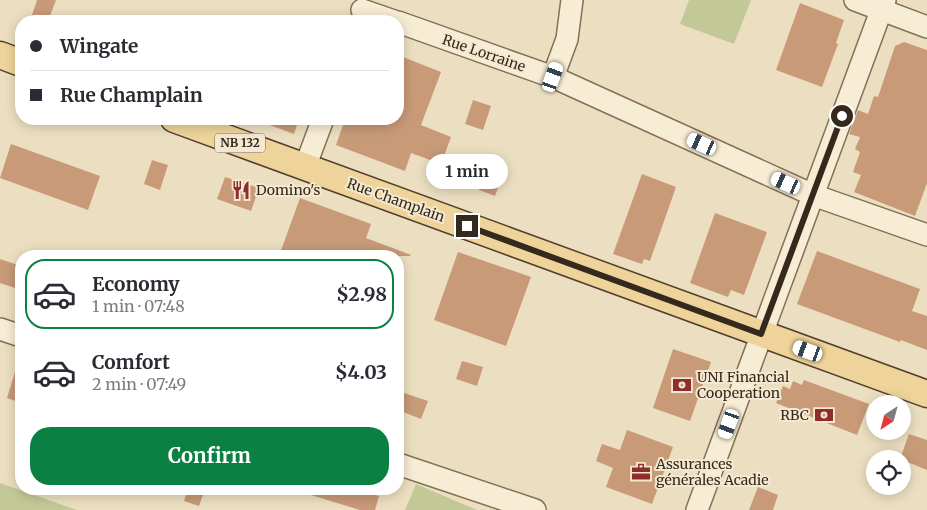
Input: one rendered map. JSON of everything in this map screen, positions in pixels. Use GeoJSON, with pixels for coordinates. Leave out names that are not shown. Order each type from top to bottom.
{"type":"FeatureCollection","features":[{"type":"Feature","properties":{"kind":"main road"},"geometry":{"type":"LineString","coordinates":[[0,55],[15,61]]}},
{"type":"Feature","properties":{"kind":"main road","name":"Rue Champlain"},"geometry":{"type":"LineString","coordinates":[[190,125],[927,394]]}},
{"type":"Feature","properties":{"kind":"street"},"geometry":{"type":"LineString","coordinates":[[553,77],[567,39],[572,0]]}},
{"type":"Feature","properties":{"kind":"street"},"geometry":{"type":"LineString","coordinates":[[855,0],[883,5],[927,27]]}},
{"type":"Feature","properties":{"kind":"street"},"geometry":{"type":"LineString","coordinates":[[697,510],[883,5]]}},
{"type":"Feature","properties":{"kind":"street","name":"Rue Lorraine"},"geometry":{"type":"LineString","coordinates":[[362,10],[376,15]]}},
{"type":"Feature","properties":{"kind":"street","name":"Rue Lorraine"},"geometry":{"type":"LineString","coordinates":[[404,25],[553,77],[813,195],[927,235]]}},
{"type":"Feature","properties":{"kind":"street"},"geometry":{"type":"LineString","coordinates":[[305,167],[321,125]]}},
{"type":"Feature","properties":{"kind":"street"},"geometry":{"type":"LineString","coordinates":[[0,329],[15,334]]}},
{"type":"Feature","properties":{"kind":"street"},"geometry":{"type":"LineString","coordinates":[[404,466],[535,510]]}},
{"type":"Feature","properties":{"kind":"green space"},"geometry":{"type":"Polygon","coordinates":[[[689,0],[751,0],[734,44],[680,24],[689,0]]]}},
{"type":"Feature","properties":{"kind":"green space"},"geometry":{"type":"Polygon","coordinates":[[[0,483],[15,488],[15,495],[34,495],[77,510],[0,510],[0,483]]]}},
{"type":"Feature","properties":{"kind":"green space"},"geometry":{"type":"Polygon","coordinates":[[[416,484],[477,510],[405,510],[416,484]]]}},
{"type":"Feature","properties":{"kind":"building"},"geometry":{"type":"Polygon","coordinates":[[[37,0],[56,0],[50,15],[32,15],[37,0]]]}},
{"type":"Feature","properties":{"kind":"building"},"geometry":{"type":"Polygon","coordinates":[[[800,3],[844,20],[836,43],[838,44],[822,87],[776,70],[800,3]]]}},
{"type":"Feature","properties":{"kind":"building"},"geometry":{"type":"Polygon","coordinates":[[[904,42],[927,50],[927,183],[915,216],[854,192],[861,175],[853,172],[860,152],[855,149],[860,137],[849,134],[858,110],[868,114],[874,96],[878,97],[895,46],[904,42]]]}},
{"type":"Feature","properties":{"kind":"building"},"geometry":{"type":"Polygon","coordinates":[[[404,57],[441,72],[421,125],[451,137],[441,164],[411,153],[405,171],[336,145],[343,125],[404,125],[404,57]]]}},
{"type":"Feature","properties":{"kind":"building"},"geometry":{"type":"Polygon","coordinates":[[[473,100],[491,106],[483,130],[465,124],[473,100]]]}},
{"type":"Feature","properties":{"kind":"building"},"geometry":{"type":"Polygon","coordinates":[[[270,125],[297,125],[294,134],[270,125]]]}},
{"type":"Feature","properties":{"kind":"building"},"geometry":{"type":"Polygon","coordinates":[[[11,144],[100,176],[88,210],[0,178],[11,144]]]}},
{"type":"Feature","properties":{"kind":"building"},"geometry":{"type":"Polygon","coordinates":[[[152,160],[168,165],[160,190],[144,184],[152,160]]]}},
{"type":"Feature","properties":{"kind":"building"},"geometry":{"type":"Polygon","coordinates":[[[489,162],[505,168],[495,196],[479,190],[489,162]]]}},
{"type":"Feature","properties":{"kind":"building"},"geometry":{"type":"Polygon","coordinates":[[[642,174],[676,187],[650,261],[644,259],[642,264],[613,254],[642,174]]]}},
{"type":"Feature","properties":{"kind":"building"},"geometry":{"type":"Polygon","coordinates":[[[225,177],[259,188],[251,211],[217,199],[225,177]]]}},
{"type":"Feature","properties":{"kind":"building"},"geometry":{"type":"Polygon","coordinates":[[[300,198],[371,224],[366,238],[398,250],[281,250],[300,198]]]}},
{"type":"Feature","properties":{"kind":"building"},"geometry":{"type":"Polygon","coordinates":[[[715,213],[767,232],[744,295],[731,290],[728,297],[690,283],[715,213]]]}},
{"type":"Feature","properties":{"kind":"building"},"geometry":{"type":"Polygon","coordinates":[[[817,251],[920,289],[912,311],[927,316],[927,350],[797,304],[817,251]]]}},
{"type":"Feature","properties":{"kind":"building"},"geometry":{"type":"Polygon","coordinates":[[[404,252],[411,255],[404,256],[404,252]]]}},
{"type":"Feature","properties":{"kind":"building"},"geometry":{"type":"Polygon","coordinates":[[[458,252],[531,277],[506,346],[434,320],[458,252]]]}},
{"type":"Feature","properties":{"kind":"building"},"geometry":{"type":"Polygon","coordinates":[[[0,259],[15,264],[15,288],[0,283],[0,259]]]}},
{"type":"Feature","properties":{"kind":"building","name":"UNI Financial Cooperation"},"geometry":{"type":"Polygon","coordinates":[[[673,349],[711,362],[690,421],[653,408],[673,349]]]}},
{"type":"Feature","properties":{"kind":"building"},"geometry":{"type":"Polygon","coordinates":[[[462,361],[483,367],[477,386],[456,379],[462,361]]]}},
{"type":"Feature","properties":{"kind":"building"},"geometry":{"type":"Polygon","coordinates":[[[15,372],[15,401],[7,398],[15,372]]]}},
{"type":"Feature","properties":{"kind":"building"},"geometry":{"type":"Polygon","coordinates":[[[804,380],[866,403],[866,412],[857,435],[776,403],[783,386],[790,389],[793,381],[802,385],[804,380]]]}},
{"type":"Feature","properties":{"kind":"building"},"geometry":{"type":"Polygon","coordinates":[[[404,393],[428,401],[421,419],[404,412],[404,393]]]}},
{"type":"Feature","properties":{"kind":"building"},"geometry":{"type":"Polygon","coordinates":[[[627,430],[673,447],[652,504],[606,487],[613,468],[596,461],[602,444],[620,450],[627,430]]]}},
{"type":"Feature","properties":{"kind":"building"},"geometry":{"type":"Polygon","coordinates":[[[911,435],[927,440],[927,470],[911,463],[911,450],[903,450],[907,440],[911,440],[911,435]]]}},
{"type":"Feature","properties":{"kind":"building"},"geometry":{"type":"Polygon","coordinates":[[[758,487],[778,495],[773,510],[749,510],[758,487]]]}},
{"type":"Feature","properties":{"kind":"building"},"geometry":{"type":"Polygon","coordinates":[[[186,495],[203,495],[199,506],[184,501],[186,495]]]}},
{"type":"Feature","properties":{"kind":"building"},"geometry":{"type":"Polygon","coordinates":[[[311,495],[379,496],[375,510],[360,510],[311,495]]]}},
{"type":"Feature","properties":{"kind":"place","name":"Domino's"},"geometry":{"type":"Point","coordinates":[241,190]}},
{"type":"Feature","properties":{"kind":"place","name":"UNI Financial Cooperation"},"geometry":{"type":"Point","coordinates":[682,385]}},
{"type":"Feature","properties":{"kind":"place","name":"RBC"},"geometry":{"type":"Point","coordinates":[824,415]}},
{"type":"Feature","properties":{"kind":"place","name":"Assurances générales Acadie"},"geometry":{"type":"Point","coordinates":[641,472]}},
{"type":"Feature","properties":{"kind":"route"},"geometry":{"type":"LineString","coordinates":[[467,226],[761,334],[842,116]]}}]}
